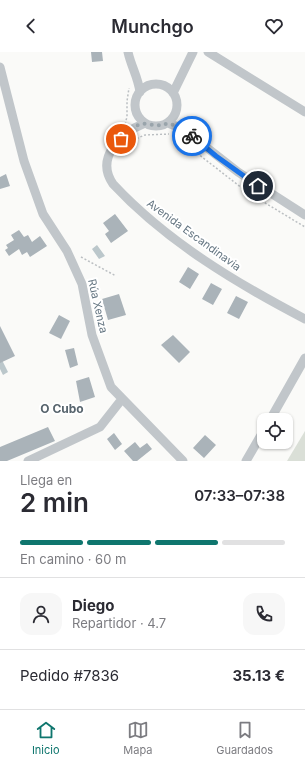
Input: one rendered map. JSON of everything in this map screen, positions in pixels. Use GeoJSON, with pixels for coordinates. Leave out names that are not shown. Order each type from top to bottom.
{"type":"FeatureCollection","features":[{"type":"Feature","properties":{"kind":"street"},"geometry":{"type":"LineString","coordinates":[[128,52],[140,92]]}},
{"type":"Feature","properties":{"kind":"street"},"geometry":{"type":"LineString","coordinates":[[174,92],[180,76],[193,52]]}},
{"type":"Feature","properties":{"kind":"street"},"geometry":{"type":"LineString","coordinates":[[208,52],[304,111]]}},
{"type":"Feature","properties":{"kind":"street","name":"Rúa Xenza"},"geometry":{"type":"LineString","coordinates":[[0,67],[24,161],[44,214],[67,251],[82,284],[92,335],[111,387],[183,461]]}},
{"type":"Feature","properties":{"kind":"street"},"geometry":{"type":"LineString","coordinates":[[136,75],[150,85],[165,86],[174,92],[178,103],[175,114],[168,123],[159,126],[145,123],[138,116],[135,101],[140,92],[150,85]]}},
{"type":"Feature","properties":{"kind":"street"},"geometry":{"type":"LineString","coordinates":[[165,86],[180,76]]}},
{"type":"Feature","properties":{"kind":"street"},"geometry":{"type":"LineString","coordinates":[[175,114],[183,129]]}},
{"type":"Feature","properties":{"kind":"street","name":"Avenida Escandinavia"},"geometry":{"type":"LineString","coordinates":[[132,129],[138,116]]}},
{"type":"Feature","properties":{"kind":"street","name":"Avenida Escandinavia"},"geometry":{"type":"LineString","coordinates":[[145,123],[132,129],[115,144],[108,156],[106,164],[107,172],[113,184],[148,218],[186,247],[241,284],[305,319]]}},
{"type":"Feature","properties":{"kind":"street"},"geometry":{"type":"LineString","coordinates":[[168,123],[183,129],[238,172],[305,215]]}},
{"type":"Feature","properties":{"kind":"street"},"geometry":{"type":"LineString","coordinates":[[274,413],[305,358]]}},
{"type":"Feature","properties":{"kind":"street"},"geometry":{"type":"LineString","coordinates":[[28,461],[100,427],[122,399]]}},
{"type":"Feature","properties":{"kind":"street"},"geometry":{"type":"LineString","coordinates":[[246,461],[257,442]]}},
{"type":"Feature","properties":{"kind":"path"},"geometry":{"type":"LineString","coordinates":[[122,128],[127,117],[127,101],[130,86]]}},
{"type":"Feature","properties":{"kind":"path"},"geometry":{"type":"LineString","coordinates":[[134,141],[148,134],[172,135],[247,192],[305,227]]}},
{"type":"Feature","properties":{"kind":"path"},"geometry":{"type":"LineString","coordinates":[[67,251],[116,276]]}},
{"type":"Feature","properties":{"kind":"shaded area"},"geometry":{"type":"Polygon","coordinates":[[[97,245],[105,256],[99,259],[92,249],[97,245]]]}},
{"type":"Feature","properties":{"kind":"shaded area"},"geometry":{"type":"Polygon","coordinates":[[[0,356],[8,372],[3,375],[0,369],[0,356]]]}},
{"type":"Feature","properties":{"kind":"shaded area"},"geometry":{"type":"Polygon","coordinates":[[[305,431],[305,461],[287,461],[305,431]]]}},
{"type":"Feature","properties":{"kind":"building"},"geometry":{"type":"Polygon","coordinates":[[[91,52],[102,52],[103,61],[92,62],[91,52]]]}},
{"type":"Feature","properties":{"kind":"building"},"geometry":{"type":"Polygon","coordinates":[[[6,174],[10,186],[0,189],[0,177],[6,174]]]}},
{"type":"Feature","properties":{"kind":"building"},"geometry":{"type":"Polygon","coordinates":[[[115,214],[128,231],[111,243],[105,234],[109,231],[103,223],[115,214]]]}},
{"type":"Feature","properties":{"kind":"building"},"geometry":{"type":"Polygon","coordinates":[[[19,230],[24,237],[28,235],[32,242],[40,236],[47,246],[30,257],[27,252],[22,255],[19,249],[9,256],[5,250],[8,248],[6,245],[14,240],[11,235],[19,230]]]}},
{"type":"Feature","properties":{"kind":"building"},"geometry":{"type":"Polygon","coordinates":[[[188,267],[199,274],[190,289],[179,282],[188,267]]]}},
{"type":"Feature","properties":{"kind":"building"},"geometry":{"type":"Polygon","coordinates":[[[211,283],[222,289],[213,305],[202,299],[211,283]]]}},
{"type":"Feature","properties":{"kind":"building"},"geometry":{"type":"Polygon","coordinates":[[[119,294],[126,315],[108,320],[102,299],[119,294]]]}},
{"type":"Feature","properties":{"kind":"building"},"geometry":{"type":"Polygon","coordinates":[[[236,296],[248,302],[239,319],[227,313],[236,296]]]}},
{"type":"Feature","properties":{"kind":"building"},"geometry":{"type":"Polygon","coordinates":[[[59,315],[70,321],[61,339],[49,333],[59,315]]]}},
{"type":"Feature","properties":{"kind":"building"},"geometry":{"type":"Polygon","coordinates":[[[0,326],[15,356],[0,363],[0,326]]]}},
{"type":"Feature","properties":{"kind":"building"},"geometry":{"type":"Polygon","coordinates":[[[173,335],[190,352],[179,363],[161,345],[173,335]]]}},
{"type":"Feature","properties":{"kind":"building"},"geometry":{"type":"Polygon","coordinates":[[[74,348],[78,365],[70,368],[65,350],[74,348]]]}},
{"type":"Feature","properties":{"kind":"building"},"geometry":{"type":"Polygon","coordinates":[[[89,377],[95,397],[80,402],[76,381],[89,377]]]}},
{"type":"Feature","properties":{"kind":"building"},"geometry":{"type":"Polygon","coordinates":[[[48,427],[55,441],[7,461],[0,461],[0,447],[48,427]]]}},
{"type":"Feature","properties":{"kind":"building"},"geometry":{"type":"Polygon","coordinates":[[[114,433],[122,444],[115,450],[107,439],[114,433]]]}},
{"type":"Feature","properties":{"kind":"building"},"geometry":{"type":"Polygon","coordinates":[[[205,435],[216,445],[204,458],[193,448],[205,435]]]}},
{"type":"Feature","properties":{"kind":"building"},"geometry":{"type":"Polygon","coordinates":[[[135,442],[140,448],[147,443],[152,449],[137,461],[133,461],[124,451],[135,442]]]}},
{"type":"Feature","properties":{"kind":"way so far"},"geometry":{"type":"LineString","coordinates":[[121,139],[132,129],[145,123],[154,126],[168,123],[183,129],[192,136]]}},
{"type":"Feature","properties":{"kind":"district","name":"O Cubo"},"geometry":{"type":"Point","coordinates":[62,408]}},
{"type":"Feature","properties":{"kind":"route"},"geometry":{"type":"LineString","coordinates":[[192,136],[216,156],[258,186]]}}]}
